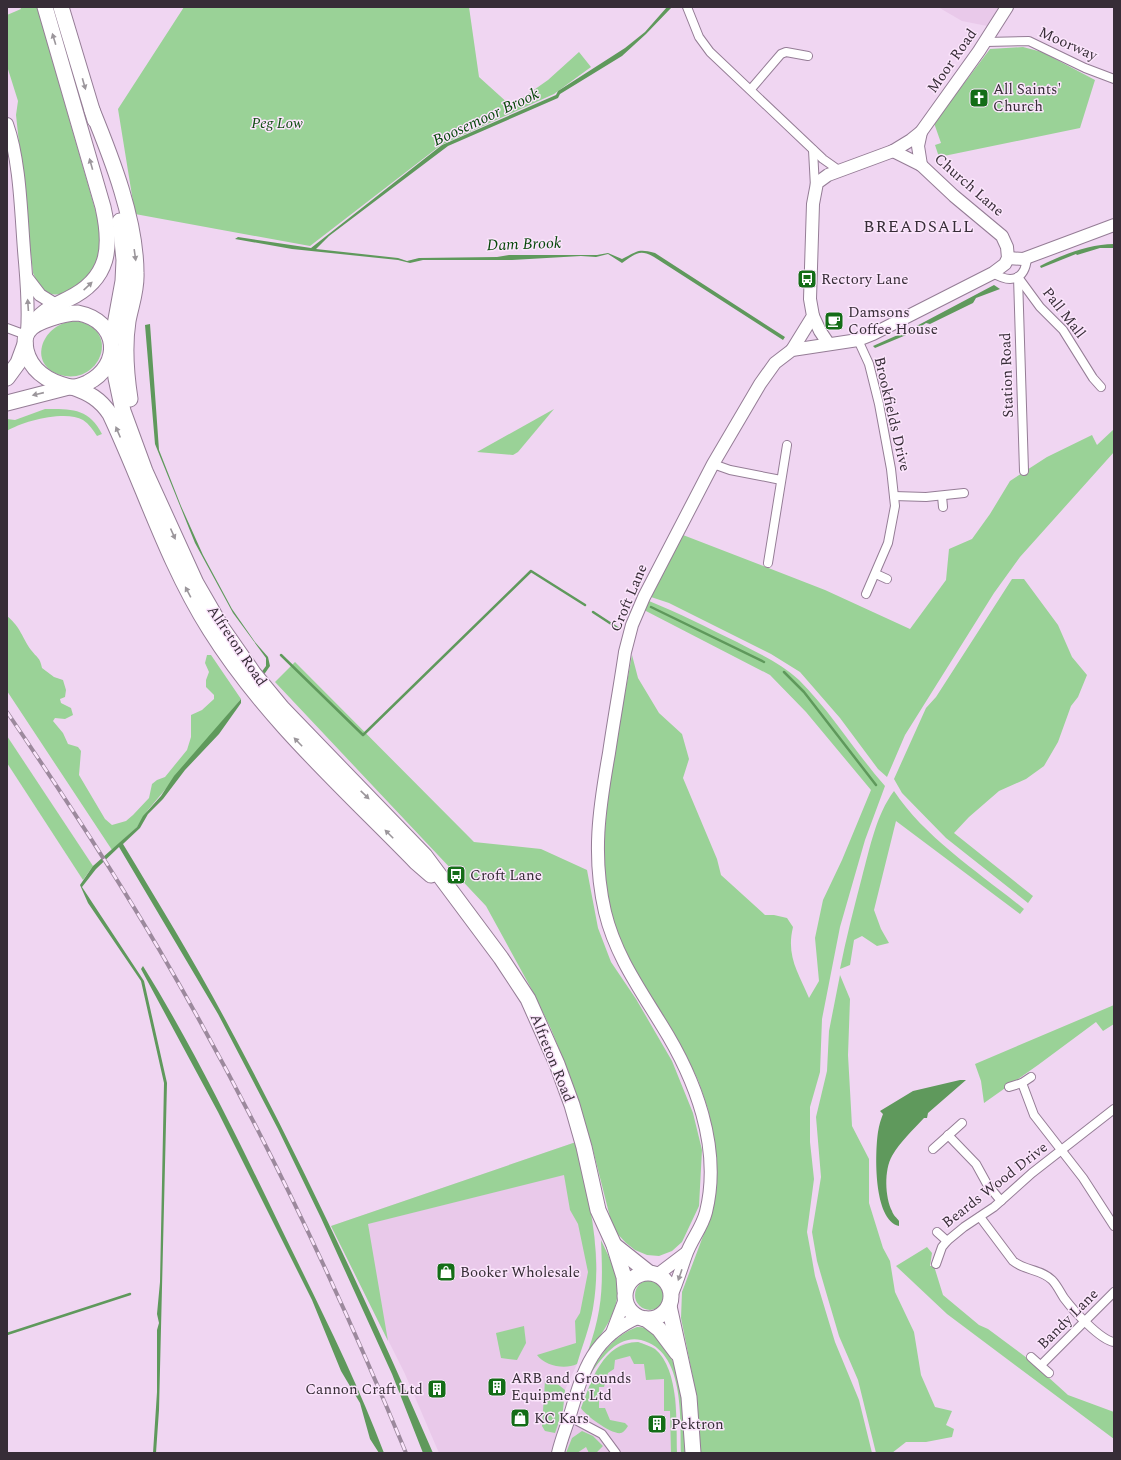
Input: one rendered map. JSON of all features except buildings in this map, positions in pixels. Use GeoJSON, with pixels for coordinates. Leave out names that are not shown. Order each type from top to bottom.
{"type":"FeatureCollection","features":[{"type":"Feature","properties":{"kind":"highway"},"geometry":{"type":"LineString","coordinates":[[7,378],[18,363],[27,335],[40,315],[54,305],[78,294],[94,279],[106,256],[108,231],[79,121],[45,7]]}},
{"type":"Feature","properties":{"kind":"highway"},"geometry":{"type":"LineString","coordinates":[[7,403],[23,397],[85,384],[100,375],[107,365],[112,345],[123,281],[122,236],[118,211],[92,110],[61,7]]}},
{"type":"Feature","properties":{"kind":"highway"},"geometry":{"type":"LineString","coordinates":[[92,110],[113,162],[132,235],[136,276],[134,299],[127,335],[126,376],[139,435],[159,498]]}},
{"type":"Feature","properties":{"kind":"highway"},"geometry":{"type":"LineString","coordinates":[[27,335],[52,319],[72,314],[85,315],[96,320],[104,327],[112,345]]}},
{"type":"Feature","properties":{"kind":"highway"},"geometry":{"type":"LineString","coordinates":[[27,335],[30,360],[36,370],[46,378],[71,387]]}},
{"type":"Feature","properties":{"kind":"highway","name":"Alfreton Road"},"geometry":{"type":"LineString","coordinates":[[112,345],[116,378],[123,411],[145,470],[159,498],[196,583],[222,628],[254,674],[303,731],[412,842],[508,967],[533,1010],[557,1064],[572,1105],[584,1147],[598,1210],[614,1245],[624,1277],[625,1295]]}},
{"type":"Feature","properties":{"kind":"highway","name":"Alfreton Road"},"geometry":{"type":"LineString","coordinates":[[71,387],[86,392],[96,398],[110,414],[180,577],[210,630],[253,692],[296,740],[376,822],[416,862],[449,890]]}},
{"type":"Feature","properties":{"kind":"highway","name":"Alfreton Road"},"geometry":{"type":"LineString","coordinates":[[614,1245],[653,1274]]}},
{"type":"Feature","properties":{"kind":"highway"},"geometry":{"type":"LineString","coordinates":[[679,1355],[659,1329],[630,1309],[625,1295],[634,1279],[653,1274],[666,1282],[679,1355],[689,1397],[692,1453]]}},
{"type":"Feature","properties":{"kind":"highway"},"geometry":{"type":"LineString","coordinates":[[643,1318],[657,1316],[670,1301]]}},
{"type":"Feature","properties":{"kind":"street","name":"Moor Road"},"geometry":{"type":"LineString","coordinates":[[840,171],[893,151],[921,132],[986,42],[1007,7]]}},
{"type":"Feature","properties":{"kind":"street"},"geometry":{"type":"LineString","coordinates":[[689,8],[704,45],[813,150],[840,171],[821,179],[815,190]]}},
{"type":"Feature","properties":{"kind":"street","name":"Moorway"},"geometry":{"type":"LineString","coordinates":[[986,42],[1029,41],[1085,68],[1114,79]]}},
{"type":"Feature","properties":{"kind":"street"},"geometry":{"type":"LineString","coordinates":[[751,89],[781,54],[793,52],[808,56]]}},
{"type":"Feature","properties":{"kind":"street"},"geometry":{"type":"LineString","coordinates":[[7,124],[18,184],[27,278],[27,335],[7,328]]}},
{"type":"Feature","properties":{"kind":"street","name":"Moor Road"},"geometry":{"type":"LineString","coordinates":[[921,132],[918,146],[921,166]]}},
{"type":"Feature","properties":{"kind":"street"},"geometry":{"type":"LineString","coordinates":[[813,150],[815,190],[812,204],[810,299],[813,316],[820,332],[823,344]]}},
{"type":"Feature","properties":{"kind":"street","name":"Church Lane"},"geometry":{"type":"LineString","coordinates":[[893,151],[921,166],[954,196],[996,230],[1007,247],[1008,258]]}},
{"type":"Feature","properties":{"kind":"street"},"geometry":{"type":"LineString","coordinates":[[1008,258],[1019,260],[1027,258],[1114,225]]}},
{"type":"Feature","properties":{"kind":"street","name":"Croft Lane"},"geometry":{"type":"LineString","coordinates":[[670,1301],[680,1275],[686,1253],[702,1224],[709,1195],[710,1168],[704,1121],[694,1085],[678,1051],[629,973],[614,941],[605,912],[600,888],[597,831],[625,652],[632,625],[644,597],[713,464],[774,363],[792,350],[823,344],[858,340],[886,328],[993,273],[1005,264],[1008,258]]}},
{"type":"Feature","properties":{"kind":"street","name":"Station Road"},"geometry":{"type":"LineString","coordinates":[[1024,471],[1018,277],[1025,271],[1027,258]]}},
{"type":"Feature","properties":{"kind":"street"},"geometry":{"type":"LineString","coordinates":[[993,273],[1008,280],[1018,277]]}},
{"type":"Feature","properties":{"kind":"street","name":"Pall Mall"},"geometry":{"type":"LineString","coordinates":[[1018,277],[1040,306],[1063,330],[1093,378],[1101,387]]}},
{"type":"Feature","properties":{"kind":"street"},"geometry":{"type":"LineString","coordinates":[[27,278],[40,295],[54,305],[72,314]]}},
{"type":"Feature","properties":{"kind":"street"},"geometry":{"type":"LineString","coordinates":[[792,350],[813,316]]}},
{"type":"Feature","properties":{"kind":"street","name":"Brookfields Drive"},"geometry":{"type":"LineString","coordinates":[[858,340],[869,364],[874,383],[889,456],[894,496],[890,533],[876,574],[866,594]]}},
{"type":"Feature","properties":{"kind":"street"},"geometry":{"type":"LineString","coordinates":[[768,563],[787,446]]}},
{"type":"Feature","properties":{"kind":"street"},"geometry":{"type":"LineString","coordinates":[[713,464],[730,470],[781,480]]}},
{"type":"Feature","properties":{"kind":"street"},"geometry":{"type":"LineString","coordinates":[[894,496],[942,496],[964,493]]}},
{"type":"Feature","properties":{"kind":"street"},"geometry":{"type":"LineString","coordinates":[[942,496],[943,507]]}},
{"type":"Feature","properties":{"kind":"street"},"geometry":{"type":"LineString","coordinates":[[876,574],[887,579]]}},
{"type":"Feature","properties":{"kind":"street"},"geometry":{"type":"LineString","coordinates":[[1009,1087],[1022,1083],[1031,1077]]}},
{"type":"Feature","properties":{"kind":"street"},"geometry":{"type":"LineString","coordinates":[[1022,1083],[1034,1115],[1082,1178],[1114,1226]]}},
{"type":"Feature","properties":{"kind":"street","name":"Beards Wood Drive"},"geometry":{"type":"LineString","coordinates":[[936,1264],[942,1247],[947,1241],[1001,1201],[1114,1109]]}},
{"type":"Feature","properties":{"kind":"street"},"geometry":{"type":"LineString","coordinates":[[933,1149],[962,1123]]}},
{"type":"Feature","properties":{"kind":"street"},"geometry":{"type":"LineString","coordinates":[[948,1135],[976,1164],[987,1184],[1001,1201]]}},
{"type":"Feature","properties":{"kind":"street"},"geometry":{"type":"LineString","coordinates":[[980,1217],[1013,1261],[1020,1267],[1039,1272],[1051,1279],[1064,1298],[1085,1321],[1104,1339],[1114,1342]]}},
{"type":"Feature","properties":{"kind":"street","name":"Beards Wood Drive"},"geometry":{"type":"LineString","coordinates":[[937,1232],[947,1241]]}},
{"type":"Feature","properties":{"kind":"street","name":"Croft Lane"},"geometry":{"type":"LineString","coordinates":[[653,1274],[686,1253]]}},
{"type":"Feature","properties":{"kind":"street","name":"Bandy Lane"},"geometry":{"type":"LineString","coordinates":[[1041,1365],[1114,1292]]}},
{"type":"Feature","properties":{"kind":"street","name":"Alfreton Road"},"geometry":{"type":"LineString","coordinates":[[612,1332],[625,1295]]}},
{"type":"Feature","properties":{"kind":"street","name":"Alfreton Road"},"geometry":{"type":"LineString","coordinates":[[558,1453],[570,1417],[578,1385],[588,1361],[612,1332],[626,1323],[643,1318]]}},
{"type":"Feature","properties":{"kind":"street","name":"Bandy Lane"},"geometry":{"type":"LineString","coordinates":[[1031,1357],[1050,1373]]}},
{"type":"Feature","properties":{"kind":"street"},"geometry":{"type":"LineString","coordinates":[[570,1417],[602,1434],[616,1453]]}},
{"type":"Feature","properties":{"kind":"shaded area"},"geometry":{"type":"Polygon","coordinates":[[[667,7],[672,7],[622,56],[560,94],[558,98],[448,146],[329,236],[316,249],[398,258],[407,261],[419,258],[497,257],[509,255],[597,255],[608,253],[622,259],[641,251],[655,253],[785,337],[783,340],[654,257],[644,253],[633,255],[622,263],[608,254],[596,257],[581,256],[512,260],[423,260],[410,263],[398,260],[292,249],[235,239],[238,237],[311,248],[442,145],[556,95],[558,91],[625,48],[645,32],[667,7]]]}},
{"type":"Feature","properties":{"kind":"shaded area"},"geometry":{"type":"Polygon","coordinates":[[[938,7],[999,7],[987,26],[962,21],[938,7]]]}},
{"type":"Feature","properties":{"kind":"shaded area"},"geometry":{"type":"Polygon","coordinates":[[[1105,244],[1114,244],[1114,248],[1100,248],[1077,255],[1076,254],[1041,268],[1040,266],[1085,248],[1105,244]]]}},
{"type":"Feature","properties":{"kind":"shaded area"},"geometry":{"type":"Polygon","coordinates":[[[994,285],[1000,289],[976,298],[973,303],[930,324],[926,323],[911,333],[875,348],[873,346],[909,330],[994,285]]]}},
{"type":"Feature","properties":{"kind":"shaded area"},"geometry":{"type":"Polygon","coordinates":[[[150,324],[159,450],[181,506],[203,555],[232,609],[255,642],[268,657],[270,666],[263,676],[260,674],[266,666],[266,658],[233,613],[195,543],[155,444],[145,325],[150,324]]]}},
{"type":"Feature","properties":{"kind":"shaded area"},"geometry":{"type":"Polygon","coordinates":[[[241,699],[241,703],[219,734],[185,770],[163,799],[148,814],[140,828],[123,844],[200,974],[281,1126],[334,1234],[433,1453],[423,1453],[392,1374],[321,1218],[278,1129],[218,1014],[119,847],[96,869],[82,887],[144,981],[167,1083],[159,1410],[156,1453],[153,1453],[157,1392],[157,1330],[159,1323],[157,1314],[160,1282],[164,1083],[141,981],[88,903],[80,885],[93,866],[137,827],[143,816],[161,796],[174,776],[241,699]]]}},
{"type":"Feature","properties":{"kind":"shaded area"},"geometry":{"type":"Polygon","coordinates":[[[143,966],[198,1062],[249,1161],[335,1339],[361,1396],[384,1453],[379,1453],[370,1439],[360,1403],[341,1371],[312,1300],[218,1112],[141,969],[143,966]]]}},
{"type":"Feature","properties":{"kind":"shaded area"},"geometry":{"type":"Polygon","coordinates":[[[960,1080],[966,1080],[928,1113],[927,1118],[924,1118],[907,1136],[889,1162],[886,1184],[888,1198],[893,1214],[899,1221],[899,1226],[891,1221],[884,1212],[880,1199],[876,1169],[876,1154],[879,1127],[883,1114],[880,1111],[913,1091],[960,1080]]]}},
{"type":"Feature","properties":{"kind":"shaded area"},"geometry":{"type":"Polygon","coordinates":[[[576,1142],[593,1223],[597,1264],[593,1309],[577,1364],[565,1390],[563,1410],[551,1453],[439,1453],[405,1374],[331,1226],[576,1142]]]}},
{"type":"Feature","properties":{"kind":"shaded area","name":"Pektron"},"geometry":{"type":"Polygon","coordinates":[[[638,1342],[654,1348],[659,1353],[666,1366],[676,1399],[677,1453],[564,1453],[595,1372],[617,1347],[624,1343],[638,1342]]]}},
{"type":"Feature","properties":{"kind":"green space"},"geometry":{"type":"Polygon","coordinates":[[[20,7],[37,7],[99,223],[100,251],[98,260],[83,281],[76,287],[60,294],[52,294],[44,291],[33,273],[16,115],[18,101],[7,66],[7,15],[21,9],[20,7]]]}},
{"type":"Feature","properties":{"kind":"green space","name":"Peg Low"},"geometry":{"type":"Polygon","coordinates":[[[184,7],[469,7],[479,77],[511,106],[548,80],[579,52],[591,67],[554,94],[441,145],[310,246],[135,214],[118,109],[184,7]]]}},
{"type":"Feature","properties":{"kind":"green space"},"geometry":{"type":"Polygon","coordinates":[[[1023,47],[1042,52],[1095,80],[1080,128],[939,157],[935,145],[941,143],[934,123],[990,49],[1023,47]]]}},
{"type":"Feature","properties":{"kind":"green space"},"geometry":{"type":"Polygon","coordinates":[[[76,321],[90,326],[98,334],[102,344],[101,354],[96,363],[88,371],[78,376],[65,376],[53,372],[45,365],[41,356],[42,346],[46,337],[53,329],[64,323],[76,321]]]}},
{"type":"Feature","properties":{"kind":"green space"},"geometry":{"type":"Polygon","coordinates":[[[45,409],[71,410],[85,415],[97,425],[102,434],[97,436],[89,425],[83,420],[76,417],[66,416],[56,416],[34,420],[7,431],[7,419],[15,420],[45,409]]]}},
{"type":"Feature","properties":{"kind":"green space"},"geometry":{"type":"Polygon","coordinates":[[[554,409],[518,452],[513,455],[477,452],[554,409]]]}},
{"type":"Feature","properties":{"kind":"green space"},"geometry":{"type":"Polygon","coordinates":[[[1114,429],[1114,452],[1020,557],[994,593],[905,735],[887,777],[878,769],[840,718],[800,672],[771,654],[669,603],[651,597],[683,535],[825,590],[910,629],[946,580],[949,549],[972,539],[990,514],[1010,481],[1047,457],[1092,435],[1097,445],[1114,429]]]}},
{"type":"Feature","properties":{"kind":"green space"},"geometry":{"type":"Polygon","coordinates":[[[1012,579],[1024,579],[1058,625],[1072,657],[1087,675],[1078,697],[1071,706],[1058,742],[1044,766],[1026,779],[999,791],[969,817],[954,833],[1033,896],[1028,903],[946,838],[902,793],[894,779],[926,708],[936,697],[1012,579]]]}},
{"type":"Feature","properties":{"kind":"green space"},"geometry":{"type":"Polygon","coordinates":[[[649,601],[737,642],[770,659],[792,674],[811,693],[833,719],[885,786],[865,840],[840,927],[822,1019],[820,1072],[810,1107],[810,1142],[814,1179],[807,1232],[815,1276],[835,1342],[859,1400],[872,1453],[699,1453],[695,1388],[681,1318],[682,1292],[711,1215],[713,1133],[708,1109],[698,1080],[681,1046],[654,1007],[616,935],[604,881],[604,841],[610,775],[632,655],[638,678],[659,713],[682,734],[689,759],[683,778],[717,859],[721,875],[765,915],[774,915],[787,918],[793,927],[791,947],[794,964],[809,998],[819,981],[815,938],[823,900],[842,860],[871,790],[806,712],[770,675],[644,610],[649,601]]]}},
{"type":"Feature","properties":{"kind":"green space"},"geometry":{"type":"Polygon","coordinates":[[[7,616],[19,629],[31,650],[39,660],[42,668],[54,677],[63,680],[66,690],[65,697],[60,699],[61,703],[71,708],[73,715],[65,719],[55,718],[53,721],[63,733],[68,744],[78,747],[81,751],[79,775],[105,819],[112,825],[126,821],[133,815],[149,798],[152,784],[165,777],[187,750],[191,737],[191,715],[202,710],[214,699],[214,695],[206,687],[206,680],[209,672],[205,663],[207,655],[211,655],[241,699],[148,810],[137,827],[112,850],[7,691],[7,616]]]}},
{"type":"Feature","properties":{"kind":"green space"},"geometry":{"type":"Polygon","coordinates":[[[295,662],[474,842],[541,849],[587,870],[598,928],[611,962],[636,999],[672,1061],[693,1113],[702,1150],[699,1206],[682,1242],[672,1251],[659,1256],[647,1255],[635,1250],[613,1229],[592,1146],[571,1079],[551,1029],[532,990],[486,906],[275,682],[295,662]]]}},
{"type":"Feature","properties":{"kind":"green space"},"geometry":{"type":"Polygon","coordinates":[[[7,736],[93,866],[83,880],[7,763],[7,736]]]}},
{"type":"Feature","properties":{"kind":"green space"},"geometry":{"type":"Polygon","coordinates":[[[894,791],[921,824],[937,840],[1024,909],[1020,914],[896,821],[874,910],[881,929],[889,943],[877,946],[862,936],[854,940],[850,965],[840,969],[874,832],[883,810],[894,791]]]}},
{"type":"Feature","properties":{"kind":"green space"},"geometry":{"type":"Polygon","coordinates":[[[840,975],[850,999],[848,1055],[852,1126],[869,1159],[869,1203],[883,1248],[890,1261],[895,1292],[914,1332],[921,1375],[935,1407],[952,1411],[946,1425],[954,1429],[952,1437],[926,1442],[906,1442],[892,1453],[876,1453],[858,1380],[839,1336],[817,1261],[812,1232],[821,1177],[816,1117],[827,1071],[829,1031],[840,975]]]}},
{"type":"Feature","properties":{"kind":"green space"},"geometry":{"type":"Polygon","coordinates":[[[1114,1005],[1114,1024],[1103,1031],[1096,1022],[984,1103],[981,1081],[975,1064],[1114,1005]]]}},
{"type":"Feature","properties":{"kind":"green space"},"geometry":{"type":"Polygon","coordinates":[[[576,1142],[593,1224],[596,1266],[596,1287],[592,1315],[577,1364],[567,1367],[556,1366],[545,1362],[537,1355],[576,1343],[575,1321],[580,1313],[588,1272],[578,1224],[570,1210],[564,1175],[368,1224],[388,1341],[331,1226],[576,1142]]]}},
{"type":"Feature","properties":{"kind":"green space"},"geometry":{"type":"Polygon","coordinates":[[[601,1240],[616,1275],[618,1290],[617,1300],[606,1327],[588,1351],[597,1322],[601,1296],[601,1240]]]}},
{"type":"Feature","properties":{"kind":"green space"},"geometry":{"type":"Polygon","coordinates":[[[927,1247],[932,1253],[930,1266],[934,1266],[943,1295],[979,1325],[988,1329],[1027,1358],[1068,1395],[1114,1412],[1114,1439],[947,1314],[896,1266],[927,1247]]]}},
{"type":"Feature","properties":{"kind":"green space"},"geometry":{"type":"Polygon","coordinates":[[[650,1280],[661,1284],[665,1295],[661,1306],[650,1310],[639,1306],[635,1295],[639,1284],[650,1280]]]}},
{"type":"Feature","properties":{"kind":"green space"},"geometry":{"type":"Polygon","coordinates":[[[524,1326],[526,1343],[517,1360],[501,1358],[496,1333],[524,1326]]]}},
{"type":"Feature","properties":{"kind":"green space"},"geometry":{"type":"Polygon","coordinates":[[[637,1327],[646,1328],[656,1334],[671,1357],[676,1370],[682,1397],[685,1453],[681,1453],[680,1405],[673,1371],[666,1357],[655,1347],[641,1340],[632,1339],[617,1344],[605,1355],[589,1376],[608,1347],[622,1335],[637,1327]]]}},
{"type":"Feature","properties":{"kind":"green space"},"geometry":{"type":"Polygon","coordinates":[[[638,1342],[655,1349],[663,1358],[669,1370],[675,1398],[677,1453],[671,1453],[670,1411],[664,1411],[664,1379],[646,1380],[644,1364],[634,1364],[630,1356],[615,1360],[614,1369],[608,1373],[604,1387],[599,1387],[599,1408],[605,1408],[610,1420],[625,1423],[628,1426],[625,1430],[621,1433],[617,1433],[605,1428],[593,1420],[581,1408],[594,1375],[607,1356],[615,1349],[626,1344],[638,1342]]]}},
{"type":"Feature","properties":{"kind":"green space"},"geometry":{"type":"Polygon","coordinates":[[[545,1380],[555,1382],[565,1390],[563,1410],[555,1433],[545,1431],[542,1426],[545,1380]]]}},
{"type":"Feature","properties":{"kind":"green space"},"geometry":{"type":"Polygon","coordinates":[[[582,1431],[593,1436],[603,1446],[597,1452],[589,1453],[586,1447],[577,1453],[566,1453],[572,1438],[582,1431]]]}},
{"type":"Feature","properties":{"kind":"waterway"},"geometry":{"type":"LineString","coordinates":[[281,655],[363,735],[531,571],[585,605]]}},
{"type":"Feature","properties":{"kind":"waterway"},"geometry":{"type":"LineString","coordinates":[[651,607],[764,662]]}},
{"type":"Feature","properties":{"kind":"waterway"},"geometry":{"type":"LineString","coordinates":[[593,612],[619,629]]}},
{"type":"Feature","properties":{"kind":"waterway"},"geometry":{"type":"LineString","coordinates":[[784,672],[804,692],[876,785]]}},
{"type":"Feature","properties":{"kind":"waterway"},"geometry":{"type":"LineString","coordinates":[[7,1334],[130,1294]]}},
{"type":"Feature","properties":{"kind":"railway"},"geometry":{"type":"LineString","coordinates":[[7,712],[66,800],[123,890],[160,951],[228,1073],[292,1198],[322,1261],[406,1453]]}},
{"type":"Feature","properties":{"kind":"place","name":"All Saints' Church"},"geometry":{"type":"Point","coordinates":[979,98]}},
{"type":"Feature","properties":{"kind":"place","name":"Rectory Lane"},"geometry":{"type":"Point","coordinates":[807,279]}},
{"type":"Feature","properties":{"kind":"place","name":"Damsons Coffee House"},"geometry":{"type":"Point","coordinates":[834,321]}},
{"type":"Feature","properties":{"kind":"place","name":"Croft Lane"},"geometry":{"type":"Point","coordinates":[456,875]}},
{"type":"Feature","properties":{"kind":"place","name":"Booker Wholesale"},"geometry":{"type":"Point","coordinates":[446,1272]}},
{"type":"Feature","properties":{"kind":"place","name":"ARB and Grounds Equipment Ltd"},"geometry":{"type":"Point","coordinates":[497,1387]}},
{"type":"Feature","properties":{"kind":"place","name":"Cannon Craft Ltd"},"geometry":{"type":"Point","coordinates":[437,1389]}},
{"type":"Feature","properties":{"kind":"place","name":"KC Kars"},"geometry":{"type":"Point","coordinates":[520,1418]}},
{"type":"Feature","properties":{"kind":"place","name":"Pektron"},"geometry":{"type":"Point","coordinates":[657,1424]}},
{"type":"Feature","properties":{"kind":"district","name":"BREADSALL"},"geometry":{"type":"Point","coordinates":[919,227]}},
{"type":"Feature","properties":{"kind":"water label","name":"Boosemoor Brook"},"geometry":{"type":"Point","coordinates":[486,117]}},
{"type":"Feature","properties":{"kind":"water label","name":"Dam Brook"},"geometry":{"type":"Point","coordinates":[524,244]}}]}
